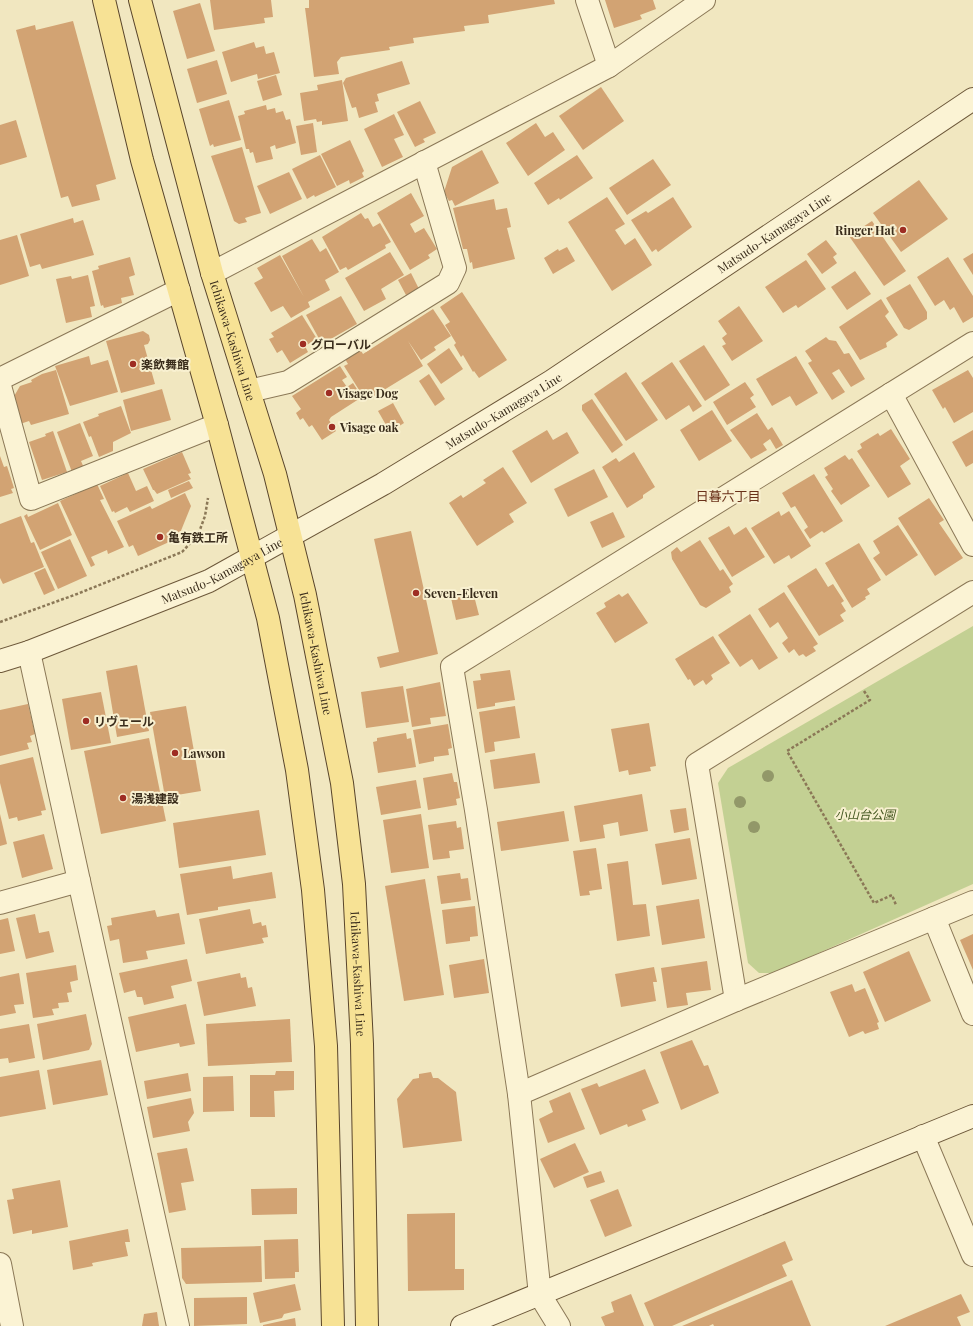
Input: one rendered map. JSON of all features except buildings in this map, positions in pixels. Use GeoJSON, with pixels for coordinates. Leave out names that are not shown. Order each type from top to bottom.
{"type":"FeatureCollection","features":[{"type":"Feature","properties":{"kind":"main road"},"geometry":{"type":"LineString","coordinates":[[104,0],[142,160],[217,425],[268,618],[296,762],[312,890],[326,1046],[333,1326]]}},
{"type":"Feature","properties":{"kind":"main road","name":"Ichikawa-Kashiwa Line"},"geometry":{"type":"LineString","coordinates":[[140,0],[212,273],[275,474],[289,536],[305,594],[342,783],[354,884],[362,1044],[367,1326]]}},
{"type":"Feature","properties":{"kind":"street"},"geometry":{"type":"LineString","coordinates":[[587,0],[609,66]]}},
{"type":"Feature","properties":{"kind":"street"},"geometry":{"type":"LineString","coordinates":[[212,273],[609,66],[704,0]]}},
{"type":"Feature","properties":{"kind":"street","name":"Matsudo-Kamagaya Line"},"geometry":{"type":"LineString","coordinates":[[0,661],[29,652],[209,581],[383,484],[552,381],[973,99]]}},
{"type":"Feature","properties":{"kind":"street"},"geometry":{"type":"LineString","coordinates":[[249,391],[288,382],[448,283],[455,268],[424,162]]}},
{"type":"Feature","properties":{"kind":"street"},"geometry":{"type":"LineString","coordinates":[[0,379],[179,290]]}},
{"type":"Feature","properties":{"kind":"street"},"geometry":{"type":"LineString","coordinates":[[559,1326],[540,1295],[519,1094],[476,810],[452,667],[973,342]]}},
{"type":"Feature","properties":{"kind":"street"},"geometry":{"type":"LineString","coordinates":[[0,386],[31,500],[217,425]]}},
{"type":"Feature","properties":{"kind":"street"},"geometry":{"type":"LineString","coordinates":[[891,394],[973,545]]}},
{"type":"Feature","properties":{"kind":"street"},"geometry":{"type":"LineString","coordinates":[[736,1000],[697,764],[973,592]]}},
{"type":"Feature","properties":{"kind":"street"},"geometry":{"type":"LineString","coordinates":[[29,652],[78,881],[178,1326]]}},
{"type":"Feature","properties":{"kind":"street"},"geometry":{"type":"LineString","coordinates":[[0,903],[78,881]]}},
{"type":"Feature","properties":{"kind":"street"},"geometry":{"type":"LineString","coordinates":[[519,1094],[736,1000],[973,902]]}},
{"type":"Feature","properties":{"kind":"street"},"geometry":{"type":"LineString","coordinates":[[934,918],[973,1014]]}},
{"type":"Feature","properties":{"kind":"street"},"geometry":{"type":"LineString","coordinates":[[462,1326],[973,1116]]}},
{"type":"Feature","properties":{"kind":"street"},"geometry":{"type":"LineString","coordinates":[[924,1136],[973,1255]]}},
{"type":"Feature","properties":{"kind":"street"},"geometry":{"type":"LineString","coordinates":[[0,1264],[12,1326]]}},
{"type":"Feature","properties":{"kind":"path"},"geometry":{"type":"LineString","coordinates":[[0,622],[78,594],[182,552],[198,535],[205,516],[209,494]]}},
{"type":"Feature","properties":{"kind":"path"},"geometry":{"type":"LineString","coordinates":[[849,669],[870,700],[787,751],[874,903],[892,895],[906,930]]}},
{"type":"Feature","properties":{"kind":"green space","name":"小山台公園"},"geometry":{"type":"Polygon","coordinates":[[[973,626],[973,884],[774,973],[759,973],[748,963],[718,783],[728,768],[973,626]]]}},
{"type":"Feature","properties":{"kind":"place","name":"Ringer Hat"},"geometry":{"type":"Point","coordinates":[903,230]}},
{"type":"Feature","properties":{"kind":"place","name":"グローバル"},"geometry":{"type":"Point","coordinates":[303,344]}},
{"type":"Feature","properties":{"kind":"place","name":"楽飲舞館"},"geometry":{"type":"Point","coordinates":[133,364]}},
{"type":"Feature","properties":{"kind":"place","name":"Visage Dog"},"geometry":{"type":"Point","coordinates":[329,393]}},
{"type":"Feature","properties":{"kind":"place","name":"Visage oak"},"geometry":{"type":"Point","coordinates":[332,427]}},
{"type":"Feature","properties":{"kind":"place","name":"亀有鉄工所"},"geometry":{"type":"Point","coordinates":[160,537]}},
{"type":"Feature","properties":{"kind":"place","name":"Seven-Eleven"},"geometry":{"type":"Point","coordinates":[416,593]}},
{"type":"Feature","properties":{"kind":"place","name":"リヴェール"},"geometry":{"type":"Point","coordinates":[86,721]}},
{"type":"Feature","properties":{"kind":"place","name":"Lawson"},"geometry":{"type":"Point","coordinates":[175,753]}},
{"type":"Feature","properties":{"kind":"place","name":"湯浅建設"},"geometry":{"type":"Point","coordinates":[123,798]}},
{"type":"Feature","properties":{"kind":"district","name":"日暮六丁目"},"geometry":{"type":"Point","coordinates":[728,495]}}]}
